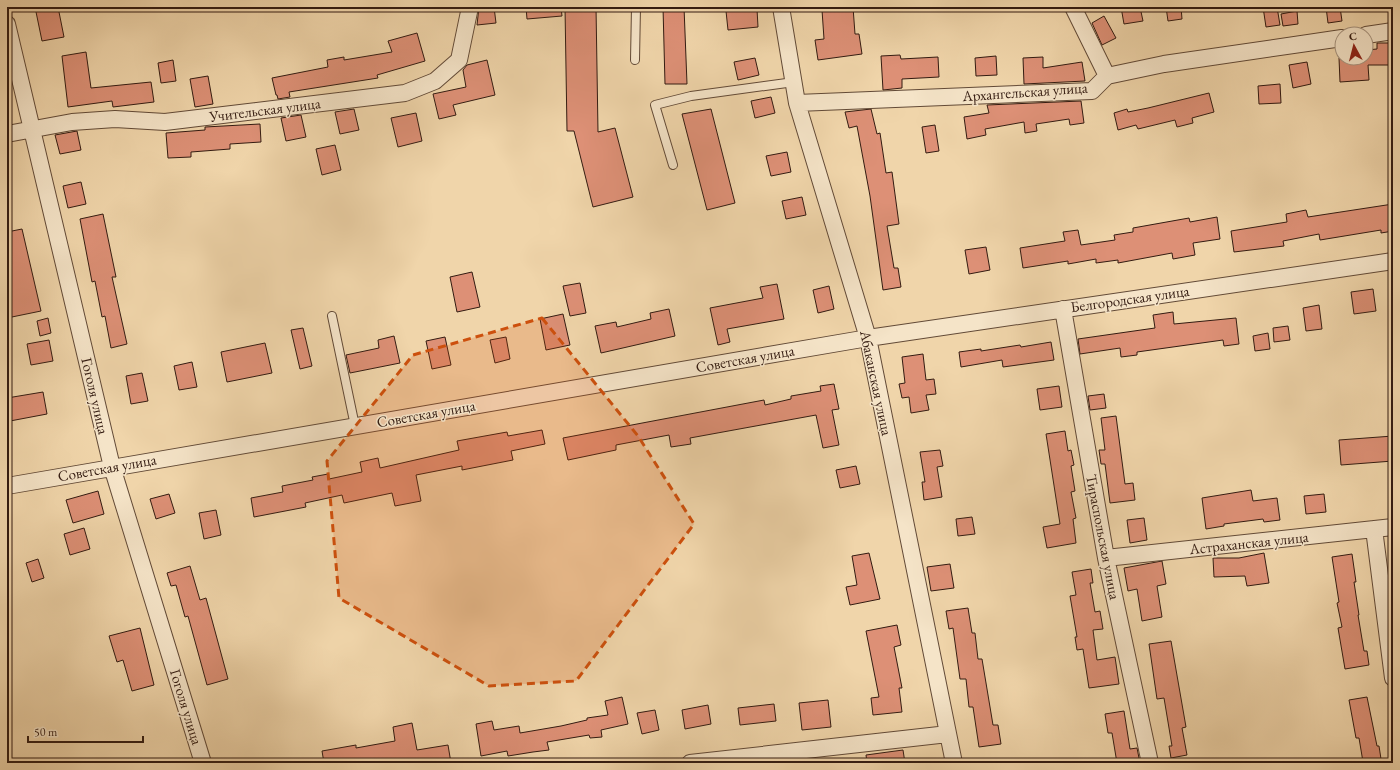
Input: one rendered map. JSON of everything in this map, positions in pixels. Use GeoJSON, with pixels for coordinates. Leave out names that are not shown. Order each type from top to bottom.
{"type":"FeatureCollection","features":[{"type":"Feature","properties":{"kind":"street","name":"Учительская улица"},"geometry":{"type":"LineString","coordinates":[[7,134],[72,122],[115,119],[165,122],[405,93],[435,81],[459,60],[470,7]]}},
{"type":"Feature","properties":{"kind":"street","name":"Абаканская улица"},"geometry":{"type":"LineString","coordinates":[[781,7],[797,103],[868,338],[954,763]]}},
{"type":"Feature","properties":{"kind":"street"},"geometry":{"type":"LineString","coordinates":[[1073,7],[1107,76]]}},
{"type":"Feature","properties":{"kind":"street","name":"Гоголя улица"},"geometry":{"type":"LineString","coordinates":[[7,24],[112,467],[203,763]]}},
{"type":"Feature","properties":{"kind":"street"},"geometry":{"type":"LineString","coordinates":[[1374,33],[1393,30]]}},
{"type":"Feature","properties":{"kind":"street","name":"Архангельская улица"},"geometry":{"type":"LineString","coordinates":[[797,103],[1092,91],[1107,76],[1164,64],[1334,39]]}},
{"type":"Feature","properties":{"kind":"street","name":"Белгородская улица"},"geometry":{"type":"LineString","coordinates":[[845,342],[1393,261]]}},
{"type":"Feature","properties":{"kind":"street","name":"Тираспольская улица"},"geometry":{"type":"LineString","coordinates":[[1063,309],[1106,558],[1150,763]]}},
{"type":"Feature","properties":{"kind":"street","name":"Советская улица"},"geometry":{"type":"LineString","coordinates":[[7,486],[845,342]]}},
{"type":"Feature","properties":{"kind":"street","name":"Астраханская улица"},"geometry":{"type":"LineString","coordinates":[[1106,558],[1393,527]]}},
{"type":"Feature","properties":{"kind":"street"},"geometry":{"type":"LineString","coordinates":[[1374,529],[1393,678]]}},
{"type":"Feature","properties":{"kind":"street"},"geometry":{"type":"LineString","coordinates":[[690,763],[948,734]]}},
{"type":"Feature","properties":{"kind":"lane"},"geometry":{"type":"LineString","coordinates":[[635,60],[636,7]]}},
{"type":"Feature","properties":{"kind":"lane"},"geometry":{"type":"LineString","coordinates":[[673,165],[655,105],[691,96],[794,82]]}},
{"type":"Feature","properties":{"kind":"lane"},"geometry":{"type":"LineString","coordinates":[[332,316],[355,426]]}},
{"type":"Feature","properties":{"kind":"highlighted area"},"geometry":{"type":"Polygon","coordinates":[[[542,318],[638,436],[694,524],[576,681],[489,686],[339,598],[327,461],[413,355],[542,318]]]}},
{"type":"Feature","properties":{"kind":"building"},"geometry":{"type":"Polygon","coordinates":[[[35,7],[58,7],[64,37],[42,41],[35,7]]]}},
{"type":"Feature","properties":{"kind":"building"},"geometry":{"type":"Polygon","coordinates":[[[479,7],[494,7],[496,23],[477,25],[479,7]]]}},
{"type":"Feature","properties":{"kind":"building"},"geometry":{"type":"Polygon","coordinates":[[[526,7],[561,7],[562,16],[527,19],[526,7]]]}},
{"type":"Feature","properties":{"kind":"building"},"geometry":{"type":"Polygon","coordinates":[[[565,7],[596,7],[598,132],[615,128],[633,197],[593,207],[574,131],[567,131],[565,7]]]}},
{"type":"Feature","properties":{"kind":"building"},"geometry":{"type":"Polygon","coordinates":[[[663,7],[684,7],[687,84],[665,84],[663,7]]]}},
{"type":"Feature","properties":{"kind":"building"},"geometry":{"type":"Polygon","coordinates":[[[853,7],[855,34],[859,34],[862,54],[818,60],[815,40],[824,39],[822,10],[853,7]]]}},
{"type":"Feature","properties":{"kind":"building"},"geometry":{"type":"Polygon","coordinates":[[[1121,7],[1140,7],[1143,21],[1124,24],[1121,7]]]}},
{"type":"Feature","properties":{"kind":"building"},"geometry":{"type":"Polygon","coordinates":[[[1166,7],[1181,7],[1182,19],[1168,21],[1166,7]]]}},
{"type":"Feature","properties":{"kind":"building"},"geometry":{"type":"Polygon","coordinates":[[[1263,7],[1277,7],[1280,25],[1266,27],[1263,7]]]}},
{"type":"Feature","properties":{"kind":"building"},"geometry":{"type":"Polygon","coordinates":[[[1326,7],[1340,7],[1342,21],[1328,23],[1326,7]]]}},
{"type":"Feature","properties":{"kind":"building"},"geometry":{"type":"Polygon","coordinates":[[[757,9],[758,27],[728,30],[726,11],[757,9]]]}},
{"type":"Feature","properties":{"kind":"building"},"geometry":{"type":"Polygon","coordinates":[[[1297,11],[1298,24],[1283,26],[1281,14],[1297,11]]]}},
{"type":"Feature","properties":{"kind":"building"},"geometry":{"type":"Polygon","coordinates":[[[1104,16],[1116,38],[1102,45],[1092,23],[1104,16]]]}},
{"type":"Feature","properties":{"kind":"building"},"geometry":{"type":"Polygon","coordinates":[[[417,33],[425,61],[377,75],[378,78],[289,92],[290,97],[278,99],[276,95],[272,78],[328,67],[327,60],[344,57],[344,60],[392,52],[388,41],[417,33]]]}},
{"type":"Feature","properties":{"kind":"building"},"geometry":{"type":"Polygon","coordinates":[[[1377,43],[1393,43],[1393,65],[1374,65],[1374,49],[1377,49],[1377,43]]]}},
{"type":"Feature","properties":{"kind":"building"},"geometry":{"type":"Polygon","coordinates":[[[86,52],[91,88],[151,82],[154,102],[113,107],[112,101],[68,107],[62,56],[86,52]]]}},
{"type":"Feature","properties":{"kind":"building"},"geometry":{"type":"Polygon","coordinates":[[[900,55],[901,59],[938,57],[939,77],[902,79],[902,88],[883,90],[881,56],[900,55]]]}},
{"type":"Feature","properties":{"kind":"building"},"geometry":{"type":"Polygon","coordinates":[[[996,56],[997,75],[976,76],[975,58],[996,56]]]}},
{"type":"Feature","properties":{"kind":"building"},"geometry":{"type":"Polygon","coordinates":[[[1043,57],[1043,68],[1082,62],[1085,81],[1024,84],[1023,58],[1043,57]]]}},
{"type":"Feature","properties":{"kind":"building"},"geometry":{"type":"Polygon","coordinates":[[[755,58],[759,75],[738,80],[734,62],[755,58]]]}},
{"type":"Feature","properties":{"kind":"building"},"geometry":{"type":"Polygon","coordinates":[[[173,60],[176,81],[161,83],[158,63],[173,60]]]}},
{"type":"Feature","properties":{"kind":"building"},"geometry":{"type":"Polygon","coordinates":[[[487,60],[495,95],[453,105],[456,115],[439,119],[433,94],[466,87],[463,70],[467,65],[487,60]]]}},
{"type":"Feature","properties":{"kind":"building"},"geometry":{"type":"Polygon","coordinates":[[[1307,62],[1311,84],[1293,88],[1289,65],[1307,62]]]}},
{"type":"Feature","properties":{"kind":"building"},"geometry":{"type":"Polygon","coordinates":[[[1339,66],[1368,66],[1369,80],[1340,82],[1339,66]]]}},
{"type":"Feature","properties":{"kind":"building"},"geometry":{"type":"Polygon","coordinates":[[[208,76],[213,104],[195,107],[190,79],[208,76]]]}},
{"type":"Feature","properties":{"kind":"building"},"geometry":{"type":"Polygon","coordinates":[[[1280,84],[1281,103],[1259,104],[1258,86],[1280,84]]]}},
{"type":"Feature","properties":{"kind":"building"},"geometry":{"type":"Polygon","coordinates":[[[1209,93],[1214,112],[1192,118],[1193,123],[1177,127],[1175,120],[1138,129],[1136,125],[1118,130],[1114,113],[1127,109],[1128,112],[1148,108],[1209,93]]]}},
{"type":"Feature","properties":{"kind":"building"},"geometry":{"type":"Polygon","coordinates":[[[771,97],[775,113],[755,118],[751,101],[771,97]]]}},
{"type":"Feature","properties":{"kind":"building"},"geometry":{"type":"Polygon","coordinates":[[[1081,101],[1084,123],[1070,125],[1069,119],[1036,124],[1037,131],[1025,133],[1024,122],[985,129],[986,135],[967,139],[964,117],[989,113],[987,105],[1081,101]]]}},
{"type":"Feature","properties":{"kind":"building"},"geometry":{"type":"Polygon","coordinates":[[[354,109],[359,130],[340,134],[335,112],[354,109]]]}},
{"type":"Feature","properties":{"kind":"building"},"geometry":{"type":"Polygon","coordinates":[[[711,109],[735,203],[707,210],[682,114],[711,109]]]}},
{"type":"Feature","properties":{"kind":"building"},"geometry":{"type":"Polygon","coordinates":[[[871,109],[877,134],[880,133],[886,173],[892,172],[899,224],[887,226],[894,268],[898,268],[901,287],[883,290],[870,196],[857,126],[849,128],[845,112],[871,109]]]}},
{"type":"Feature","properties":{"kind":"building"},"geometry":{"type":"Polygon","coordinates":[[[416,113],[422,141],[398,147],[391,118],[416,113]]]}},
{"type":"Feature","properties":{"kind":"building"},"geometry":{"type":"Polygon","coordinates":[[[301,115],[306,137],[286,141],[281,118],[301,115]]]}},
{"type":"Feature","properties":{"kind":"building"},"geometry":{"type":"Polygon","coordinates":[[[260,124],[261,142],[230,144],[230,149],[191,152],[191,157],[168,158],[166,133],[205,130],[205,127],[260,124]]]}},
{"type":"Feature","properties":{"kind":"building"},"geometry":{"type":"Polygon","coordinates":[[[935,125],[939,151],[926,153],[922,127],[935,125]]]}},
{"type":"Feature","properties":{"kind":"building"},"geometry":{"type":"Polygon","coordinates":[[[77,131],[81,150],[60,154],[55,135],[77,131]]]}},
{"type":"Feature","properties":{"kind":"building"},"geometry":{"type":"Polygon","coordinates":[[[335,145],[341,170],[322,175],[316,149],[335,145]]]}},
{"type":"Feature","properties":{"kind":"building"},"geometry":{"type":"Polygon","coordinates":[[[787,152],[791,172],[771,176],[766,156],[787,152]]]}},
{"type":"Feature","properties":{"kind":"building"},"geometry":{"type":"Polygon","coordinates":[[[81,182],[86,204],[68,208],[63,186],[81,182]]]}},
{"type":"Feature","properties":{"kind":"building"},"geometry":{"type":"Polygon","coordinates":[[[802,197],[806,215],[786,219],[782,201],[802,197]]]}},
{"type":"Feature","properties":{"kind":"building"},"geometry":{"type":"Polygon","coordinates":[[[1393,204],[1393,231],[1381,233],[1381,230],[1320,240],[1319,234],[1283,241],[1284,246],[1234,252],[1231,231],[1287,222],[1286,214],[1306,210],[1308,217],[1393,204]]]}},
{"type":"Feature","properties":{"kind":"building"},"geometry":{"type":"Polygon","coordinates":[[[103,214],[116,277],[112,277],[127,344],[111,348],[105,316],[102,317],[95,281],[92,282],[80,219],[103,214]]]}},
{"type":"Feature","properties":{"kind":"building"},"geometry":{"type":"Polygon","coordinates":[[[1217,217],[1220,239],[1193,243],[1195,255],[1173,259],[1172,253],[1118,263],[1118,260],[1096,263],[1096,259],[1068,264],[1068,261],[1023,268],[1020,248],[1065,241],[1063,232],[1078,230],[1081,245],[1115,240],[1114,235],[1133,232],[1133,228],[1189,218],[1190,222],[1217,217]]]}},
{"type":"Feature","properties":{"kind":"building"},"geometry":{"type":"Polygon","coordinates":[[[22,229],[41,311],[7,318],[7,232],[22,229]]]}},
{"type":"Feature","properties":{"kind":"building"},"geometry":{"type":"Polygon","coordinates":[[[986,247],[990,270],[969,274],[965,250],[986,247]]]}},
{"type":"Feature","properties":{"kind":"building"},"geometry":{"type":"Polygon","coordinates":[[[472,272],[480,307],[457,312],[450,277],[472,272]]]}},
{"type":"Feature","properties":{"kind":"building"},"geometry":{"type":"Polygon","coordinates":[[[580,283],[586,313],[570,316],[563,286],[580,283]]]}},
{"type":"Feature","properties":{"kind":"building"},"geometry":{"type":"Polygon","coordinates":[[[777,284],[784,319],[727,329],[730,342],[718,345],[710,308],[763,298],[760,287],[777,284]]]}},
{"type":"Feature","properties":{"kind":"building"},"geometry":{"type":"Polygon","coordinates":[[[829,286],[834,309],[818,313],[813,290],[829,286]]]}},
{"type":"Feature","properties":{"kind":"building"},"geometry":{"type":"Polygon","coordinates":[[[1373,289],[1376,311],[1354,314],[1351,292],[1373,289]]]}},
{"type":"Feature","properties":{"kind":"building"},"geometry":{"type":"Polygon","coordinates":[[[1319,305],[1322,329],[1306,331],[1303,308],[1319,305]]]}},
{"type":"Feature","properties":{"kind":"building"},"geometry":{"type":"Polygon","coordinates":[[[669,309],[675,336],[601,353],[595,326],[616,322],[617,327],[651,319],[650,313],[669,309]]]}},
{"type":"Feature","properties":{"kind":"building"},"geometry":{"type":"Polygon","coordinates":[[[1173,312],[1174,324],[1236,318],[1239,344],[1224,346],[1223,340],[1137,352],[1137,355],[1121,357],[1120,348],[1080,354],[1078,339],[1155,328],[1153,315],[1173,312]]]}},
{"type":"Feature","properties":{"kind":"building"},"geometry":{"type":"Polygon","coordinates":[[[563,314],[570,345],[546,350],[540,319],[563,314]]]}},
{"type":"Feature","properties":{"kind":"building"},"geometry":{"type":"Polygon","coordinates":[[[48,318],[51,333],[40,336],[37,321],[48,318]]]}},
{"type":"Feature","properties":{"kind":"building"},"geometry":{"type":"Polygon","coordinates":[[[1288,326],[1290,340],[1274,342],[1273,328],[1288,326]]]}},
{"type":"Feature","properties":{"kind":"building"},"geometry":{"type":"Polygon","coordinates":[[[303,328],[312,366],[300,369],[291,330],[303,328]]]}},
{"type":"Feature","properties":{"kind":"building"},"geometry":{"type":"Polygon","coordinates":[[[1268,333],[1270,349],[1255,351],[1253,336],[1268,333]]]}},
{"type":"Feature","properties":{"kind":"building"},"geometry":{"type":"Polygon","coordinates":[[[394,336],[400,363],[350,373],[346,355],[379,348],[378,340],[394,336]]]}},
{"type":"Feature","properties":{"kind":"building"},"geometry":{"type":"Polygon","coordinates":[[[445,337],[451,365],[432,369],[426,341],[445,337]]]}},
{"type":"Feature","properties":{"kind":"building"},"geometry":{"type":"Polygon","coordinates":[[[506,337],[510,359],[495,363],[490,340],[506,337]]]}},
{"type":"Feature","properties":{"kind":"building"},"geometry":{"type":"Polygon","coordinates":[[[49,340],[53,361],[31,365],[27,344],[49,340]]]}},
{"type":"Feature","properties":{"kind":"building"},"geometry":{"type":"Polygon","coordinates":[[[1051,342],[1054,360],[1003,367],[1002,360],[961,367],[959,352],[981,349],[981,351],[1020,345],[1021,347],[1051,342]]]}},
{"type":"Feature","properties":{"kind":"building"},"geometry":{"type":"Polygon","coordinates":[[[265,343],[272,373],[227,382],[221,352],[265,343]]]}},
{"type":"Feature","properties":{"kind":"building"},"geometry":{"type":"Polygon","coordinates":[[[923,354],[926,380],[934,379],[936,394],[926,395],[929,410],[911,413],[909,397],[902,398],[899,384],[905,383],[902,357],[923,354]]]}},
{"type":"Feature","properties":{"kind":"building"},"geometry":{"type":"Polygon","coordinates":[[[192,362],[197,387],[179,390],[174,366],[192,362]]]}},
{"type":"Feature","properties":{"kind":"building"},"geometry":{"type":"Polygon","coordinates":[[[142,373],[148,401],[131,404],[126,376],[142,373]]]}},
{"type":"Feature","properties":{"kind":"building"},"geometry":{"type":"Polygon","coordinates":[[[834,384],[839,409],[832,410],[839,445],[823,448],[816,415],[690,438],[691,444],[671,447],[669,435],[616,445],[616,450],[568,460],[563,438],[764,400],[765,405],[791,399],[791,396],[821,391],[820,386],[834,384]]]}},
{"type":"Feature","properties":{"kind":"building"},"geometry":{"type":"Polygon","coordinates":[[[1059,386],[1062,407],[1040,410],[1037,389],[1059,386]]]}},
{"type":"Feature","properties":{"kind":"building"},"geometry":{"type":"Polygon","coordinates":[[[43,392],[47,414],[10,421],[7,398],[43,392]]]}},
{"type":"Feature","properties":{"kind":"building"},"geometry":{"type":"Polygon","coordinates":[[[1104,394],[1106,408],[1090,410],[1088,396],[1104,394]]]}},
{"type":"Feature","properties":{"kind":"building"},"geometry":{"type":"Polygon","coordinates":[[[1116,416],[1125,484],[1133,483],[1135,500],[1110,503],[1105,464],[1101,464],[1099,450],[1105,450],[1101,418],[1116,416]]]}},
{"type":"Feature","properties":{"kind":"building"},"geometry":{"type":"Polygon","coordinates":[[[542,430],[545,444],[511,451],[513,460],[462,470],[462,466],[416,475],[421,501],[395,506],[392,493],[344,503],[342,495],[305,503],[306,507],[254,517],[251,498],[283,492],[282,486],[313,480],[312,477],[328,474],[329,479],[362,472],[360,462],[378,458],[380,468],[459,450],[457,441],[507,432],[508,436],[542,430]]]}},
{"type":"Feature","properties":{"kind":"building"},"geometry":{"type":"Polygon","coordinates":[[[1065,431],[1068,451],[1071,450],[1074,465],[1071,466],[1075,491],[1071,492],[1076,518],[1073,519],[1076,543],[1047,548],[1043,527],[1060,524],[1046,434],[1065,431]]]}},
{"type":"Feature","properties":{"kind":"building"},"geometry":{"type":"Polygon","coordinates":[[[1393,436],[1393,461],[1341,465],[1339,440],[1393,436]]]}},
{"type":"Feature","properties":{"kind":"building"},"geometry":{"type":"Polygon","coordinates":[[[940,450],[943,466],[937,467],[942,497],[924,500],[922,482],[925,482],[920,452],[940,450]]]}},
{"type":"Feature","properties":{"kind":"building"},"geometry":{"type":"Polygon","coordinates":[[[856,466],[860,484],[840,488],[836,470],[856,466]]]}},
{"type":"Feature","properties":{"kind":"building"},"geometry":{"type":"Polygon","coordinates":[[[1251,490],[1253,501],[1277,498],[1280,520],[1264,522],[1263,519],[1224,524],[1224,526],[1206,529],[1202,498],[1251,490]]]}},
{"type":"Feature","properties":{"kind":"building"},"geometry":{"type":"Polygon","coordinates":[[[98,491],[104,514],[73,523],[66,500],[98,491]]]}},
{"type":"Feature","properties":{"kind":"building"},"geometry":{"type":"Polygon","coordinates":[[[169,494],[175,513],[156,519],[150,499],[169,494]]]}},
{"type":"Feature","properties":{"kind":"building"},"geometry":{"type":"Polygon","coordinates":[[[1324,494],[1326,512],[1306,514],[1304,496],[1324,494]]]}},
{"type":"Feature","properties":{"kind":"building"},"geometry":{"type":"Polygon","coordinates":[[[216,510],[221,535],[204,539],[199,513],[216,510]]]}},
{"type":"Feature","properties":{"kind":"building"},"geometry":{"type":"Polygon","coordinates":[[[972,517],[975,534],[958,536],[956,519],[972,517]]]}},
{"type":"Feature","properties":{"kind":"building"},"geometry":{"type":"Polygon","coordinates":[[[1144,518],[1147,540],[1130,543],[1127,520],[1144,518]]]}},
{"type":"Feature","properties":{"kind":"building"},"geometry":{"type":"Polygon","coordinates":[[[84,528],[90,549],[70,555],[64,534],[84,528]]]}},
{"type":"Feature","properties":{"kind":"building"},"geometry":{"type":"Polygon","coordinates":[[[869,553],[880,599],[850,605],[846,587],[857,585],[852,556],[869,553]]]}},
{"type":"Feature","properties":{"kind":"building"},"geometry":{"type":"Polygon","coordinates":[[[1264,553],[1269,583],[1247,586],[1245,576],[1214,577],[1213,558],[1239,558],[1264,553]]]}},
{"type":"Feature","properties":{"kind":"building"},"geometry":{"type":"Polygon","coordinates":[[[1352,554],[1356,582],[1354,582],[1358,615],[1364,651],[1367,651],[1369,665],[1345,669],[1338,628],[1342,627],[1337,603],[1339,602],[1332,557],[1352,554]]]}},
{"type":"Feature","properties":{"kind":"building"},"geometry":{"type":"Polygon","coordinates":[[[38,559],[44,578],[32,582],[26,563],[38,559]]]}},
{"type":"Feature","properties":{"kind":"building"},"geometry":{"type":"Polygon","coordinates":[[[1162,561],[1166,584],[1157,586],[1162,617],[1142,621],[1137,589],[1128,591],[1124,568],[1162,561]]]}},
{"type":"Feature","properties":{"kind":"building"},"geometry":{"type":"Polygon","coordinates":[[[950,564],[954,588],[931,591],[927,567],[950,564]]]}},
{"type":"Feature","properties":{"kind":"building"},"geometry":{"type":"Polygon","coordinates":[[[190,566],[200,600],[206,598],[228,679],[207,685],[188,616],[185,617],[176,585],[171,586],[167,573],[190,566]]]}},
{"type":"Feature","properties":{"kind":"building"},"geometry":{"type":"Polygon","coordinates":[[[1091,569],[1093,583],[1090,583],[1095,612],[1100,611],[1103,629],[1093,630],[1097,660],[1115,657],[1119,684],[1089,688],[1083,649],[1077,650],[1075,637],[1077,637],[1070,596],[1076,595],[1072,572],[1091,569]]]}},
{"type":"Feature","properties":{"kind":"building"},"geometry":{"type":"Polygon","coordinates":[[[968,608],[972,633],[975,633],[978,659],[982,659],[993,725],[998,725],[1001,744],[979,747],[973,707],[969,707],[966,679],[960,679],[953,628],[949,629],[946,611],[968,608]]]}},
{"type":"Feature","properties":{"kind":"building"},"geometry":{"type":"Polygon","coordinates":[[[897,625],[901,645],[894,647],[902,688],[899,688],[902,712],[873,715],[871,698],[879,697],[866,631],[897,625]]]}},
{"type":"Feature","properties":{"kind":"building"},"geometry":{"type":"Polygon","coordinates":[[[140,628],[154,685],[132,691],[123,660],[117,662],[109,636],[140,628]]]}},
{"type":"Feature","properties":{"kind":"building"},"geometry":{"type":"Polygon","coordinates":[[[1171,641],[1186,727],[1182,728],[1187,755],[1171,758],[1169,746],[1172,746],[1164,698],[1157,699],[1149,644],[1171,641]]]}},
{"type":"Feature","properties":{"kind":"building"},"geometry":{"type":"Polygon","coordinates":[[[622,697],[628,724],[601,730],[602,737],[590,738],[589,735],[547,742],[549,750],[508,756],[507,751],[481,756],[476,724],[492,721],[494,730],[519,726],[520,733],[561,726],[587,720],[587,718],[608,715],[605,701],[622,697]]]}},
{"type":"Feature","properties":{"kind":"building"},"geometry":{"type":"Polygon","coordinates":[[[1367,697],[1381,759],[1363,762],[1359,738],[1356,738],[1349,700],[1367,697]]]}},
{"type":"Feature","properties":{"kind":"building"},"geometry":{"type":"Polygon","coordinates":[[[828,700],[831,727],[802,730],[799,703],[828,700]]]}},
{"type":"Feature","properties":{"kind":"building"},"geometry":{"type":"Polygon","coordinates":[[[774,704],[776,721],[740,725],[738,708],[774,704]]]}},
{"type":"Feature","properties":{"kind":"building"},"geometry":{"type":"Polygon","coordinates":[[[708,705],[711,724],[685,729],[682,710],[708,705]]]}},
{"type":"Feature","properties":{"kind":"building"},"geometry":{"type":"Polygon","coordinates":[[[655,710],[659,730],[642,734],[637,713],[655,710]]]}},
{"type":"Feature","properties":{"kind":"building"},"geometry":{"type":"Polygon","coordinates":[[[1124,711],[1130,749],[1137,748],[1140,763],[1117,763],[1112,733],[1108,733],[1105,714],[1124,711]]]}},
{"type":"Feature","properties":{"kind":"building"},"geometry":{"type":"Polygon","coordinates":[[[412,723],[417,750],[448,745],[451,763],[324,763],[322,751],[356,745],[356,748],[395,741],[393,727],[412,723]]]}},
{"type":"Feature","properties":{"kind":"building"},"geometry":{"type":"Polygon","coordinates":[[[903,750],[905,763],[867,763],[866,755],[903,750]]]}}]}
